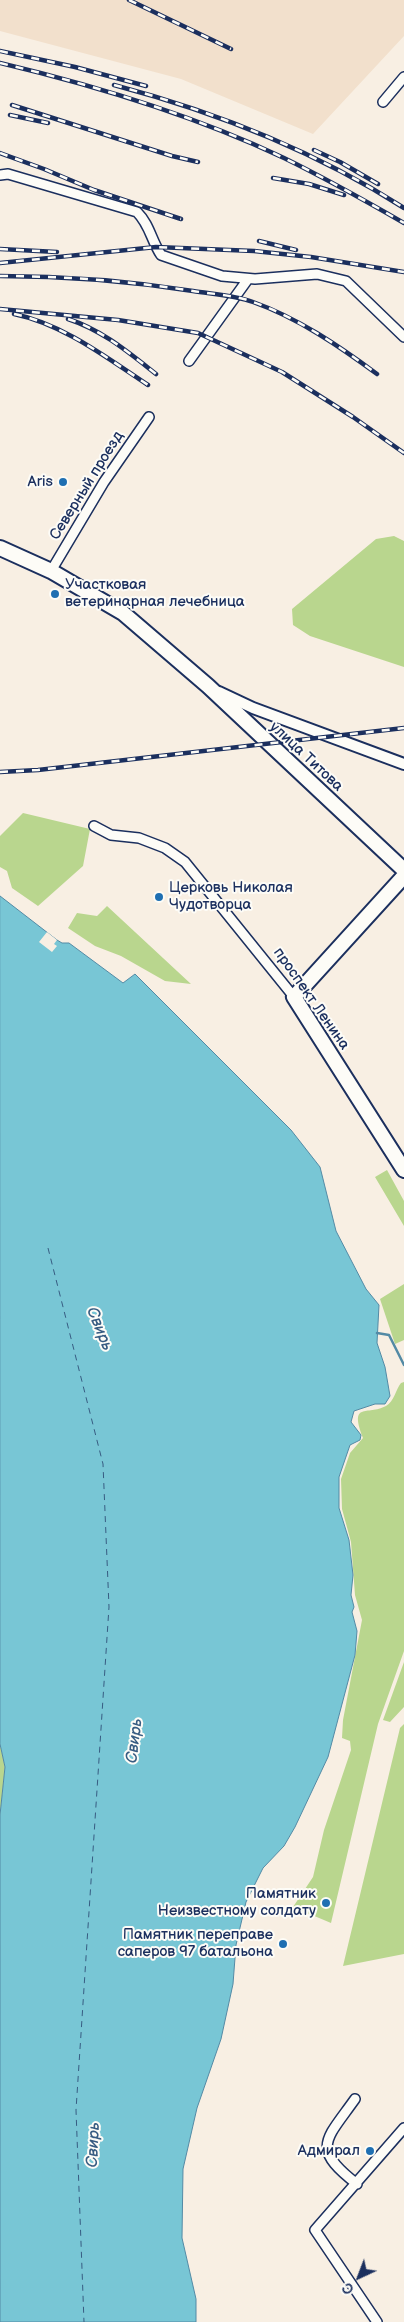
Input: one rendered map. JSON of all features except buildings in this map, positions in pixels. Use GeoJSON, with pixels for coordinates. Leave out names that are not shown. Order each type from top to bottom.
{"type":"FeatureCollection","features":[{"type":"Feature","properties":{"kind":"main road","name":"улица Титова"},"geometry":{"type":"LineString","coordinates":[[0,548],[51,571],[123,613],[208,686],[404,870]]}},
{"type":"Feature","properties":{"kind":"main road"},"geometry":{"type":"LineString","coordinates":[[294,997],[404,876]]}},
{"type":"Feature","properties":{"kind":"main road","name":"проспект Ленина"},"geometry":{"type":"LineString","coordinates":[[294,997],[404,1170]]}},
{"type":"Feature","properties":{"kind":"street"},"geometry":{"type":"LineString","coordinates":[[383,102],[404,77]]}},
{"type":"Feature","properties":{"kind":"street"},"geometry":{"type":"LineString","coordinates":[[0,174],[8,174],[137,212],[146,221],[156,247],[162,255],[222,276],[248,278],[317,274],[346,281],[404,337]]}},
{"type":"Feature","properties":{"kind":"street"},"geometry":{"type":"LineString","coordinates":[[189,361],[248,278]]}},
{"type":"Feature","properties":{"kind":"street","name":"Северный проезд"},"geometry":{"type":"LineString","coordinates":[[51,571],[104,482],[149,417]]}},
{"type":"Feature","properties":{"kind":"street"},"geometry":{"type":"LineString","coordinates":[[208,686],[253,708],[404,764]]}},
{"type":"Feature","properties":{"kind":"street","name":"проспект Ленина"},"geometry":{"type":"LineString","coordinates":[[94,826],[110,835],[139,838],[165,848],[185,862],[294,997]]}},
{"type":"Feature","properties":{"kind":"street"},"geometry":{"type":"LineString","coordinates":[[356,2099],[327,2142],[327,2153],[333,2162],[357,2184]]}},
{"type":"Feature","properties":{"kind":"street"},"geometry":{"type":"LineString","coordinates":[[377,2322],[315,2230],[404,2128]]}},
{"type":"Feature","properties":{"kind":"shaded area"},"geometry":{"type":"Polygon","coordinates":[[[0,0],[404,0],[404,36],[313,134],[181,79],[0,31],[0,0]]]}},
{"type":"Feature","properties":{"kind":"green space"},"geometry":{"type":"Polygon","coordinates":[[[394,536],[404,541],[404,667],[310,636],[293,625],[292,609],[376,539],[394,536]]]}},
{"type":"Feature","properties":{"kind":"green space"},"geometry":{"type":"Polygon","coordinates":[[[23,813],[90,829],[83,866],[38,906],[12,888],[7,871],[0,867],[0,836],[23,813]]]}},
{"type":"Feature","properties":{"kind":"green space"},"geometry":{"type":"Polygon","coordinates":[[[107,906],[191,984],[165,981],[121,956],[95,946],[68,928],[77,913],[97,916],[107,906]]]}},
{"type":"Feature","properties":{"kind":"green space"},"geometry":{"type":"Polygon","coordinates":[[[387,1170],[404,1201],[404,1226],[375,1177],[387,1170]]]}},
{"type":"Feature","properties":{"kind":"green space"},"geometry":{"type":"Polygon","coordinates":[[[404,1284],[404,1340],[395,1344],[380,1299],[404,1284]]]}},
{"type":"Feature","properties":{"kind":"green space"},"geometry":{"type":"Polygon","coordinates":[[[404,1382],[404,1651],[378,1724],[331,1923],[293,1907],[313,1877],[324,1830],[351,1750],[350,1741],[342,1738],[343,1720],[362,1620],[355,1595],[351,1542],[342,1509],[341,1479],[350,1453],[363,1438],[359,1426],[359,1414],[379,1409],[389,1404],[401,1383],[404,1382]]]}},
{"type":"Feature","properties":{"kind":"green space"},"geometry":{"type":"Polygon","coordinates":[[[404,1662],[404,1707],[390,1722],[383,1720],[404,1662]]]}},
{"type":"Feature","properties":{"kind":"green space"},"geometry":{"type":"Polygon","coordinates":[[[404,1724],[404,1954],[343,1966],[400,1728],[404,1724]]]}},
{"type":"Feature","properties":{"kind":"green space"},"geometry":{"type":"Polygon","coordinates":[[[0,1744],[5,1767],[0,1815],[0,1744]]]}},
{"type":"Feature","properties":{"kind":"water","name":"Свирь"},"geometry":{"type":"Polygon","coordinates":[[[0,896],[57,940],[62,943],[69,943],[123,983],[135,974],[291,1130],[320,1167],[336,1231],[366,1289],[379,1305],[377,1343],[385,1367],[390,1396],[385,1404],[375,1404],[354,1411],[351,1422],[361,1435],[360,1440],[350,1445],[339,1477],[339,1508],[349,1540],[353,1575],[351,1595],[354,1607],[352,1612],[357,1631],[355,1655],[328,1757],[295,1827],[284,1846],[263,1868],[246,1902],[236,1945],[233,1984],[221,2039],[197,2108],[183,2169],[182,2238],[196,2299],[196,2322],[0,2322],[0,1815],[5,1767],[0,1744],[0,896]]]}},
{"type":"Feature","properties":{"kind":"pier"},"geometry":{"type":"Polygon","coordinates":[[[47,932],[57,940],[54,944],[57,946],[52,952],[39,942],[47,932]]]}},
{"type":"Feature","properties":{"kind":"waterway"},"geometry":{"type":"LineString","coordinates":[[377,1333],[389,1335],[404,1365]]}},
{"type":"Feature","properties":{"kind":"ferry route"},"geometry":{"type":"LineString","coordinates":[[48,1248],[103,1464],[109,1607],[76,2110],[84,2322]]}},
{"type":"Feature","properties":{"kind":"railway"},"geometry":{"type":"LineString","coordinates":[[129,0],[231,49]]}},
{"type":"Feature","properties":{"kind":"railway"},"geometry":{"type":"LineString","coordinates":[[0,51],[75,67],[146,86]]}},
{"type":"Feature","properties":{"kind":"railway"},"geometry":{"type":"LineString","coordinates":[[0,63],[72,81],[144,103],[215,128],[284,158],[404,223]]}},
{"type":"Feature","properties":{"kind":"railway"},"geometry":{"type":"LineString","coordinates":[[114,85],[190,108],[264,135],[370,187],[404,208]]}},
{"type":"Feature","properties":{"kind":"railway"},"geometry":{"type":"LineString","coordinates":[[12,105],[172,156],[198,162]]}},
{"type":"Feature","properties":{"kind":"railway"},"geometry":{"type":"LineString","coordinates":[[10,115],[48,123]]}},
{"type":"Feature","properties":{"kind":"railway"},"geometry":{"type":"LineString","coordinates":[[314,150],[340,162],[378,184]]}},
{"type":"Feature","properties":{"kind":"railway"},"geometry":{"type":"LineString","coordinates":[[0,153],[94,190],[181,219]]}},
{"type":"Feature","properties":{"kind":"railway"},"geometry":{"type":"LineString","coordinates":[[273,178],[309,184],[344,195]]}},
{"type":"Feature","properties":{"kind":"railway"},"geometry":{"type":"LineString","coordinates":[[259,241],[296,250]]}},
{"type":"Feature","properties":{"kind":"railway"},"geometry":{"type":"LineString","coordinates":[[0,263],[156,247],[254,251],[311,257],[404,272]]}},
{"type":"Feature","properties":{"kind":"railway"},"geometry":{"type":"LineString","coordinates":[[0,249],[57,252]]}},
{"type":"Feature","properties":{"kind":"railway"},"geometry":{"type":"LineString","coordinates":[[0,276],[73,278],[121,282],[239,298],[270,309],[302,324],[377,374]]}},
{"type":"Feature","properties":{"kind":"railway"},"geometry":{"type":"LineString","coordinates":[[0,309],[118,320],[198,333],[282,372],[353,417],[404,453]]}},
{"type":"Feature","properties":{"kind":"railway"},"geometry":{"type":"LineString","coordinates":[[14,314],[50,326],[84,343],[148,385]]}},
{"type":"Feature","properties":{"kind":"railway"},"geometry":{"type":"LineString","coordinates":[[68,319],[103,335],[156,374]]}},
{"type":"Feature","properties":{"kind":"railway"},"geometry":{"type":"LineString","coordinates":[[0,772],[38,770],[404,728]]}},
{"type":"Feature","properties":{"kind":"place","name":"Aris"},"geometry":{"type":"Point","coordinates":[63,482]}},
{"type":"Feature","properties":{"kind":"place","name":"Участковая ветеринарная лечебница"},"geometry":{"type":"Point","coordinates":[55,594]}},
{"type":"Feature","properties":{"kind":"place","name":"Церковь Николая Чудотворца"},"geometry":{"type":"Point","coordinates":[159,897]}},
{"type":"Feature","properties":{"kind":"place","name":"Памятник Неизвестному солдату"},"geometry":{"type":"Point","coordinates":[326,1903]}},
{"type":"Feature","properties":{"kind":"place","name":"Памятник переправе саперов 97 батальона"},"geometry":{"type":"Point","coordinates":[283,1944]}},
{"type":"Feature","properties":{"kind":"place","name":"Адмирал"},"geometry":{"type":"Point","coordinates":[370,2151]}}]}
